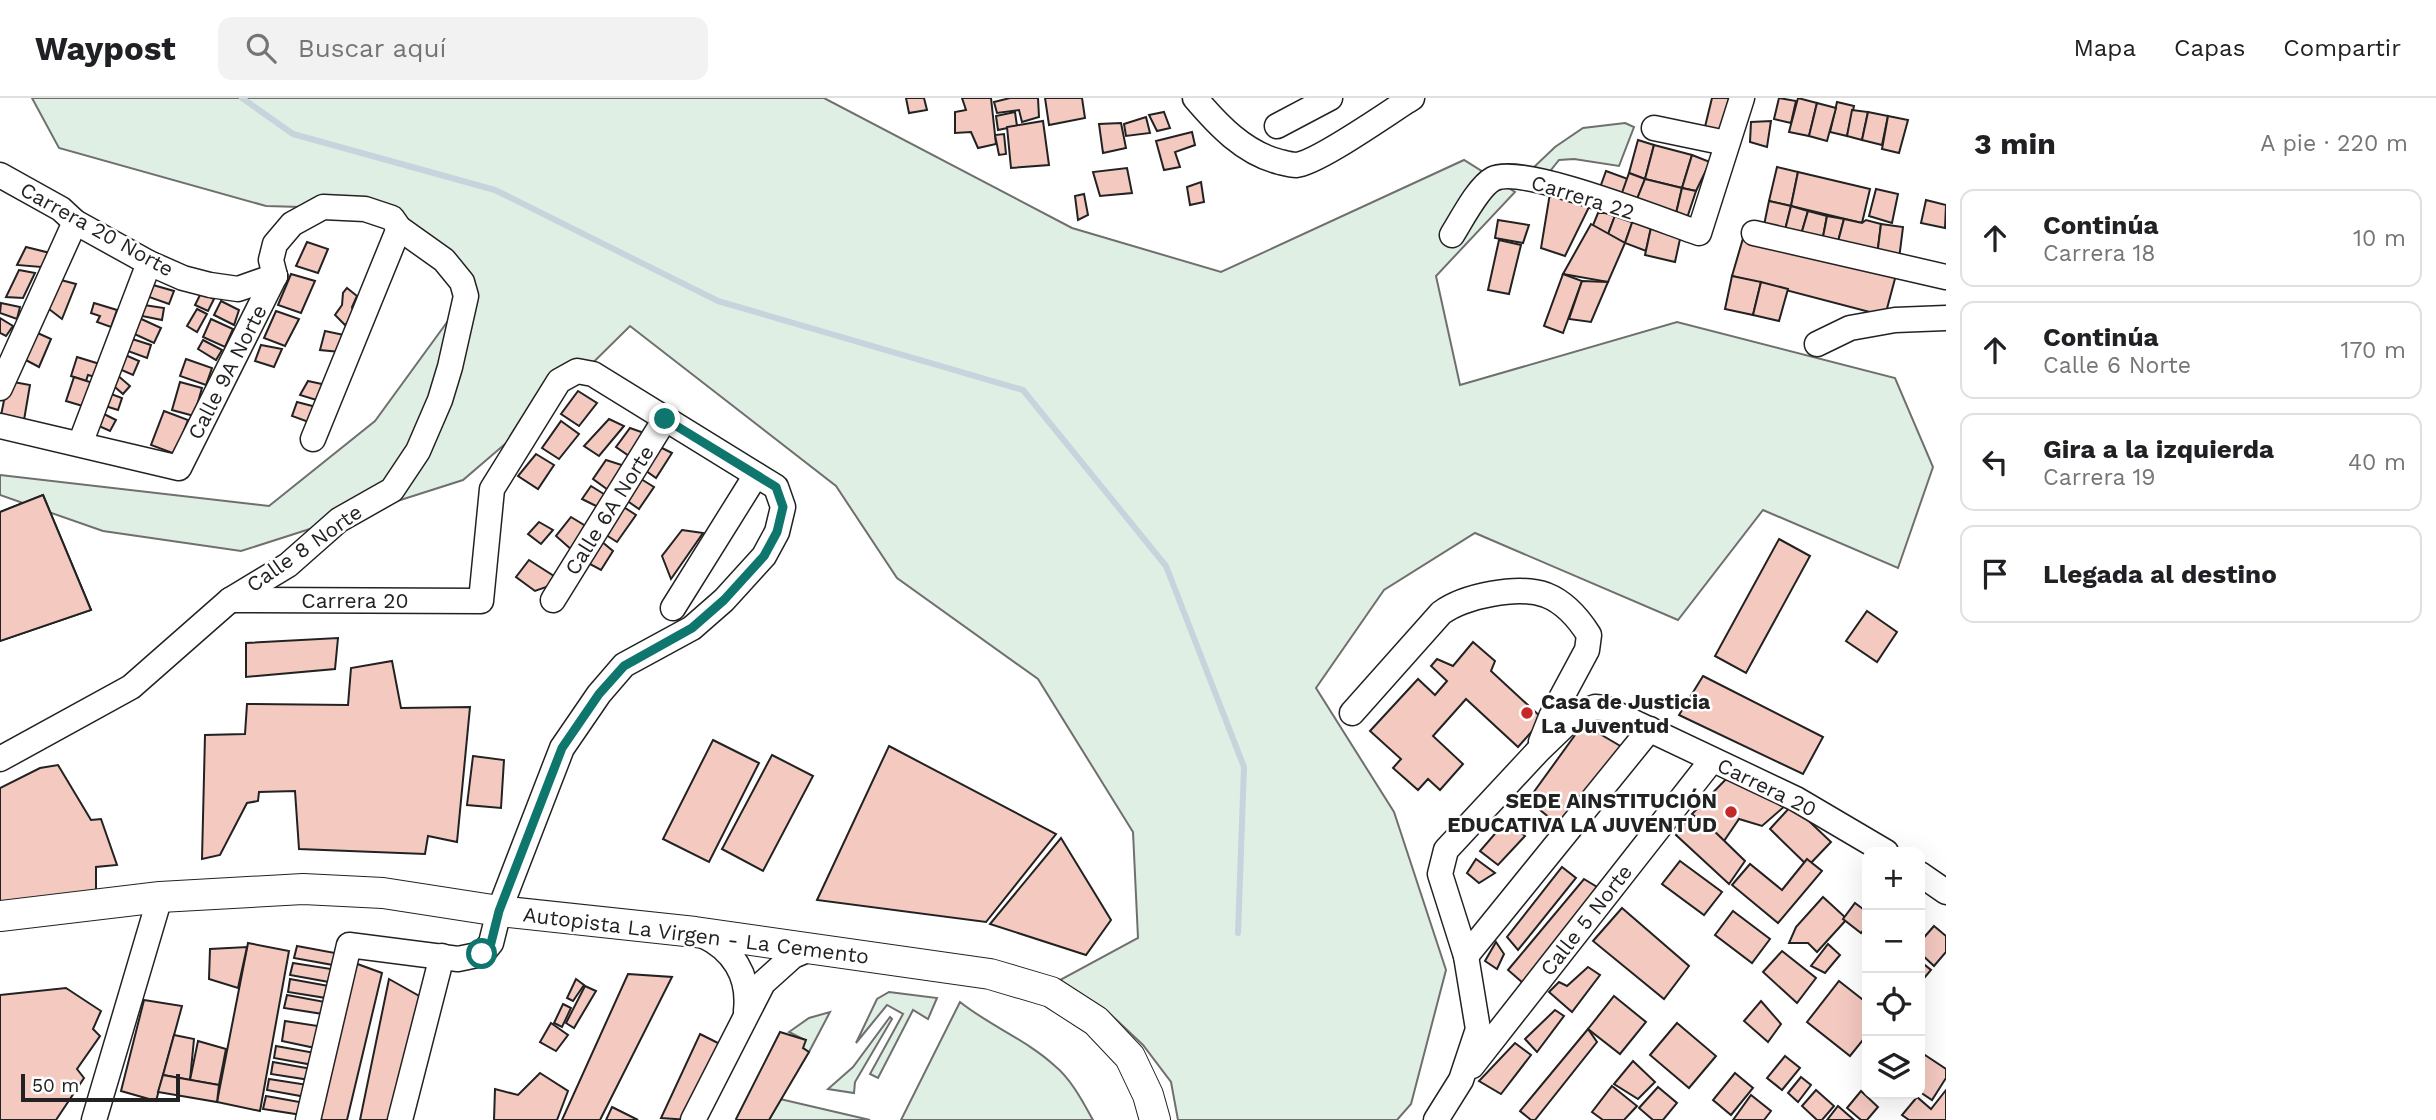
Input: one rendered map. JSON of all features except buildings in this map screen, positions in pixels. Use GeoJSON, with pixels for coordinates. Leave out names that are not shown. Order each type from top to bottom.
{"type":"FeatureCollection","features":[{"type":"Feature","properties":{"kind":"main road","name":"Autopista La Virgen - La Cemento"},"geometry":{"type":"LineString","coordinates":[[0,916],[160,897],[316,890],[383,893],[499,911],[695,932],[990,974],[1051,992],[1096,1021],[1130,1057],[1148,1095],[1155,1120]]}},
{"type":"Feature","properties":{"kind":"street"},"geometry":{"type":"LineString","coordinates":[[1195,98],[1215,122],[1248,149],[1269,159],[1295,165],[1318,157],[1412,98]]}},
{"type":"Feature","properties":{"kind":"street"},"geometry":{"type":"LineString","coordinates":[[1278,126],[1330,98]]}},
{"type":"Feature","properties":{"kind":"street"},"geometry":{"type":"LineString","coordinates":[[1654,128],[1726,143],[1742,98]]}},
{"type":"Feature","properties":{"kind":"street","name":"Carrera 22"},"geometry":{"type":"LineString","coordinates":[[1452,235],[1483,188],[1493,179],[1506,177],[1545,181],[1699,233],[1726,143]]}},
{"type":"Feature","properties":{"kind":"street","name":"Carrera 20 Norte"},"geometry":{"type":"LineString","coordinates":[[0,175],[61,209],[75,222],[149,263],[183,278],[230,289],[247,288],[275,276]]}},
{"type":"Feature","properties":{"kind":"street"},"geometry":{"type":"LineString","coordinates":[[275,276],[271,260],[275,244],[292,224],[323,207],[365,209],[392,218],[399,228],[313,439]]}},
{"type":"Feature","properties":{"kind":"street"},"geometry":{"type":"LineString","coordinates":[[0,388],[75,222]]}},
{"type":"Feature","properties":{"kind":"street","name":"Calle 8 Norte"},"geometry":{"type":"LineString","coordinates":[[0,759],[131,687],[230,600],[288,565],[339,520],[392,490],[418,451],[440,400],[466,296],[462,282],[444,260],[399,228]]}},
{"type":"Feature","properties":{"kind":"street"},"geometry":{"type":"LineString","coordinates":[[1754,233],[1946,277]]}},
{"type":"Feature","properties":{"kind":"street"},"geometry":{"type":"LineString","coordinates":[[0,426],[80,444],[149,263]]}},
{"type":"Feature","properties":{"kind":"street","name":"Calle 9A Norte"},"geometry":{"type":"LineString","coordinates":[[80,444],[179,468],[275,276]]}},
{"type":"Feature","properties":{"kind":"street"},"geometry":{"type":"LineString","coordinates":[[1817,344],[1850,328],[1895,320],[1946,318]]}},
{"type":"Feature","properties":{"kind":"street","name":"Carrera 20"},"geometry":{"type":"LineString","coordinates":[[230,600],[481,601],[492,489],[559,381],[577,372],[593,374],[665,419]]}},
{"type":"Feature","properties":{"kind":"street"},"geometry":{"type":"LineString","coordinates":[[308,1120],[349,944],[458,959],[482,954],[491,943],[499,911],[562,748],[599,694],[624,666],[692,628],[724,600],[764,556],[777,532],[783,507],[766,481],[665,419]]}},
{"type":"Feature","properties":{"kind":"street","name":"Calle 6A Norte"},"geometry":{"type":"LineString","coordinates":[[553,600],[665,419]]}},
{"type":"Feature","properties":{"kind":"street"},"geometry":{"type":"LineString","coordinates":[[673,608],[766,481]]}},
{"type":"Feature","properties":{"kind":"street"},"geometry":{"type":"LineString","coordinates":[[1352,713],[1452,604],[1493,594],[1529,591],[1548,595],[1573,613],[1589,635],[1587,650],[1550,717],[1539,750]]}},
{"type":"Feature","properties":{"kind":"street","name":"Carrera 20"},"geometry":{"type":"LineString","coordinates":[[1466,956],[1440,874],[1446,850],[1539,750],[1577,714],[1595,707],[1604,708],[1650,729],[1796,799],[1878,847]]}},
{"type":"Feature","properties":{"kind":"street"},"geometry":{"type":"LineString","coordinates":[[1436,1120],[1461,1080],[1478,1029],[1466,956],[1650,729]]}},
{"type":"Feature","properties":{"kind":"street","name":"Calle 5 Norte"},"geometry":{"type":"LineString","coordinates":[[1461,1080],[1712,761]]}},
{"type":"Feature","properties":{"kind":"street"},"geometry":{"type":"LineString","coordinates":[[1925,877],[1946,892]]}},
{"type":"Feature","properties":{"kind":"street"},"geometry":{"type":"LineString","coordinates":[[94,1120],[160,897]]}},
{"type":"Feature","properties":{"kind":"street"},"geometry":{"type":"LineString","coordinates":[[695,932],[716,941],[732,956],[743,975],[748,997],[746,1019]]}},
{"type":"Feature","properties":{"kind":"street"},"geometry":{"type":"LineString","coordinates":[[693,1120],[764,983],[793,957],[812,948]]}},
{"type":"Feature","properties":{"kind":"street"},"geometry":{"type":"LineString","coordinates":[[400,1120],[442,957]]}},
{"type":"Feature","properties":{"kind":"green space"},"geometry":{"type":"Polygon","coordinates":[[[32,98],[824,98],[1072,228],[1221,272],[1464,160],[1515,192],[1436,276],[1460,385],[1677,322],[1895,378],[1933,467],[1898,568],[1763,510],[1678,620],[1475,533],[1384,590],[1316,688],[1394,812],[1446,970],[1411,1104],[1397,1120],[1178,1120],[1171,1082],[1143,1045],[1106,1010],[1060,980],[1138,938],[1133,832],[1038,679],[897,578],[836,486],[630,326],[547,408],[463,480],[241,551],[103,531],[0,495],[0,475],[269,506],[375,421],[469,292],[371,209],[266,206],[59,148],[32,98]]]}},
{"type":"Feature","properties":{"kind":"green space"},"geometry":{"type":"Polygon","coordinates":[[[1625,123],[1634,127],[1619,166],[1574,159],[1559,160],[1547,175],[1533,168],[1555,147],[1583,128],[1625,123]]]}},
{"type":"Feature","properties":{"kind":"green space"},"geometry":{"type":"Polygon","coordinates":[[[889,992],[937,998],[928,1019],[913,1010],[878,1078],[870,1074],[903,1014],[887,1005],[856,1043],[877,999],[889,992]]]}},
{"type":"Feature","properties":{"kind":"green space"},"geometry":{"type":"Polygon","coordinates":[[[960,1002],[1033,1048],[1061,1071],[1093,1120],[901,1120],[960,1002]]]}},
{"type":"Feature","properties":{"kind":"green space"},"geometry":{"type":"Polygon","coordinates":[[[830,1012],[809,1052],[803,1048],[805,1040],[789,1032],[809,1018],[830,1012]]]}},
{"type":"Feature","properties":{"kind":"green space"},"geometry":{"type":"Polygon","coordinates":[[[890,1017],[892,1019],[855,1082],[854,1093],[828,1089],[853,1067],[890,1017]]]}},
{"type":"Feature","properties":{"kind":"green space"},"geometry":{"type":"Polygon","coordinates":[[[780,1099],[870,1120],[769,1120],[780,1099]]]}},
{"type":"Feature","properties":{"kind":"waterway"},"geometry":{"type":"LineString","coordinates":[[242,98],[293,134],[495,190],[718,301],[1023,390],[1166,566],[1244,767],[1238,933]]}},
{"type":"Feature","properties":{"kind":"place","name":"Casa de Justicia La Juventud"},"geometry":{"type":"Point","coordinates":[1527,713]}},
{"type":"Feature","properties":{"kind":"place","name":"SEDE AINSTITUCIÓN EDUCATIVA LA JUVENTUD"},"geometry":{"type":"Point","coordinates":[1731,812]}},
{"type":"Feature","properties":{"kind":"route"},"geometry":{"type":"LineString","coordinates":[[482,954],[491,943],[499,911],[562,748],[599,694],[624,666],[692,628],[724,600],[764,556],[777,532],[783,507],[776,487],[665,419]]}}]}
